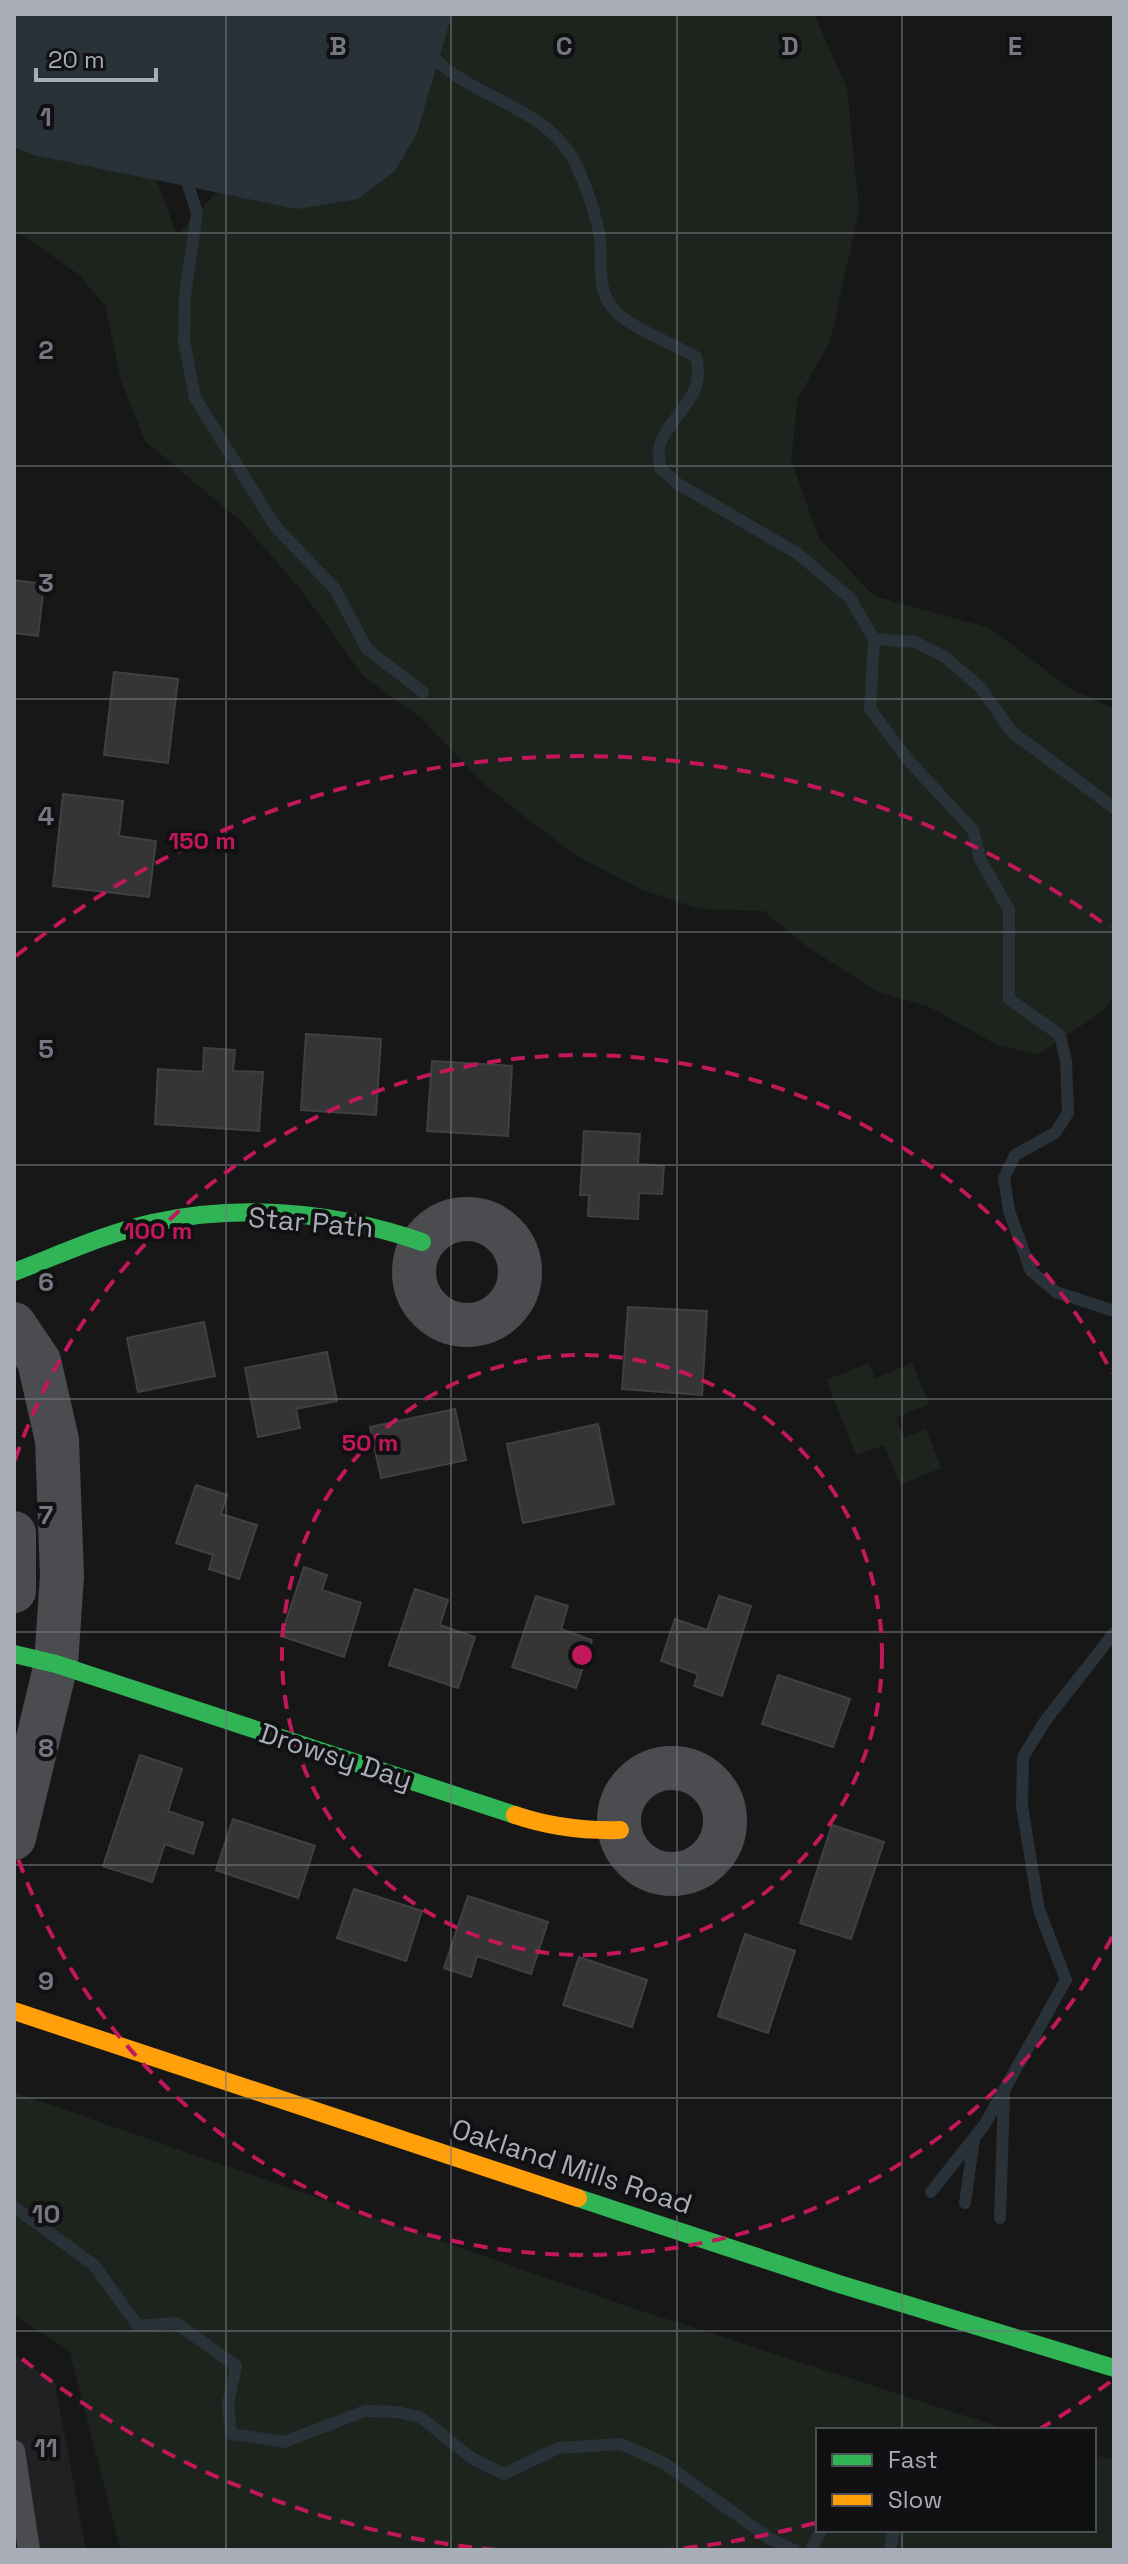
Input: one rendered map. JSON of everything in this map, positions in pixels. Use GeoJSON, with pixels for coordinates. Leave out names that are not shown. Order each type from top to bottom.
{"type":"FeatureCollection","features":[{"type":"Feature","properties":{"kind":"street","name":"Star Path"},"geometry":{"type":"LineString","coordinates":[[14,1272],[152,1223],[198,1216],[280,1214],[346,1220],[388,1228],[422,1242]]}},
{"type":"Feature","properties":{"kind":"street"},"geometry":{"type":"LineString","coordinates":[[14,1324],[39,1361],[57,1440],[62,1576],[56,1664],[14,1838]]}},
{"type":"Feature","properties":{"kind":"street"},"geometry":{"type":"LineString","coordinates":[[14,1533],[14,1591]]}},
{"type":"Feature","properties":{"kind":"street","name":"Drowsy Day"},"geometry":{"type":"LineString","coordinates":[[14,1654],[56,1664],[545,1825],[587,1831],[620,1830]]}},
{"type":"Feature","properties":{"kind":"street","name":"Oakland Mills Road"},"geometry":{"type":"LineString","coordinates":[[14,2011],[839,2284],[1114,2368]]}},
{"type":"Feature","properties":{"kind":"lane"},"geometry":{"type":"LineString","coordinates":[[14,2451],[29,2550]]}},
{"type":"Feature","properties":{"kind":"shaded area"},"geometry":{"type":"Polygon","coordinates":[[[14,14],[452,14],[417,133],[395,171],[358,199],[297,209],[34,155],[14,147],[14,14]]]}},
{"type":"Feature","properties":{"kind":"shaded area"},"geometry":{"type":"Polygon","coordinates":[[[286,14],[814,14],[847,88],[859,210],[830,342],[798,398],[791,460],[819,538],[874,596],[990,628],[1069,688],[1114,709],[1114,996],[1102,1012],[1037,1055],[995,1044],[930,1007],[878,992],[806,946],[764,911],[700,909],[640,889],[579,857],[482,782],[421,718],[363,676],[302,591],[242,522],[145,441],[121,380],[105,305],[78,274],[14,229],[14,135],[154,173],[177,235],[223,185],[286,14]]]}},
{"type":"Feature","properties":{"kind":"shaded area"},"geometry":{"type":"Polygon","coordinates":[[[869,1363],[875,1378],[912,1363],[929,1404],[896,1418],[904,1437],[926,1429],[941,1468],[900,1485],[884,1445],[856,1455],[826,1380],[869,1363]]]}},
{"type":"Feature","properties":{"kind":"shaded area"},"geometry":{"type":"Polygon","coordinates":[[[14,2092],[630,2307],[1003,2428],[816,2428],[816,2532],[1096,2532],[1096,2456],[1114,2460],[1114,2550],[121,2550],[69,2350],[14,2316],[14,2092]]]}},
{"type":"Feature","properties":{"kind":"shaded area"},"geometry":{"type":"Polygon","coordinates":[[[14,2355],[55,2384],[86,2550],[14,2550],[14,2355]]]}},
{"type":"Feature","properties":{"kind":"building"},"geometry":{"type":"Polygon","coordinates":[[[14,580],[44,584],[38,636],[14,633],[14,580]]]}},
{"type":"Feature","properties":{"kind":"building"},"geometry":{"type":"Polygon","coordinates":[[[114,672],[178,679],[168,763],[104,755],[114,672]]]}},
{"type":"Feature","properties":{"kind":"building"},"geometry":{"type":"Polygon","coordinates":[[[63,794],[123,801],[119,836],[156,841],[149,897],[53,886],[63,794]]]}},
{"type":"Feature","properties":{"kind":"building"},"geometry":{"type":"Polygon","coordinates":[[[306,1034],[381,1039],[376,1115],[301,1110],[306,1034]]]}},
{"type":"Feature","properties":{"kind":"building"},"geometry":{"type":"Polygon","coordinates":[[[204,1048],[235,1050],[233,1071],[263,1072],[259,1131],[155,1124],[158,1069],[203,1072],[204,1048]]]}},
{"type":"Feature","properties":{"kind":"building"},"geometry":{"type":"Polygon","coordinates":[[[432,1061],[512,1066],[508,1136],[427,1131],[432,1061]]]}},
{"type":"Feature","properties":{"kind":"building"},"geometry":{"type":"Polygon","coordinates":[[[584,1131],[640,1134],[638,1164],[664,1166],[662,1194],[639,1193],[638,1219],[588,1216],[589,1195],[580,1195],[584,1131]]]}},
{"type":"Feature","properties":{"kind":"building"},"geometry":{"type":"Polygon","coordinates":[[[628,1307],[707,1311],[702,1395],[622,1389],[628,1307]]]}},
{"type":"Feature","properties":{"kind":"building"},"geometry":{"type":"Polygon","coordinates":[[[204,1322],[215,1376],[138,1392],[127,1338],[204,1322]]]}},
{"type":"Feature","properties":{"kind":"building"},"geometry":{"type":"Polygon","coordinates":[[[327,1352],[337,1401],[296,1409],[300,1428],[258,1437],[245,1368],[327,1352]]]}},
{"type":"Feature","properties":{"kind":"building"},"geometry":{"type":"Polygon","coordinates":[[[455,1409],[466,1460],[381,1478],[370,1427],[455,1409]]]}},
{"type":"Feature","properties":{"kind":"building"},"geometry":{"type":"Polygon","coordinates":[[[598,1424],[614,1504],[523,1523],[507,1444],[598,1424]]]}},
{"type":"Feature","properties":{"kind":"building"},"geometry":{"type":"Polygon","coordinates":[[[196,1485],[227,1495],[221,1514],[257,1525],[239,1579],[209,1569],[213,1555],[176,1543],[196,1485]]]}},
{"type":"Feature","properties":{"kind":"building"},"geometry":{"type":"Polygon","coordinates":[[[304,1567],[327,1575],[322,1590],[361,1603],[344,1657],[281,1636],[304,1567]]]}},
{"type":"Feature","properties":{"kind":"building"},"geometry":{"type":"Polygon","coordinates":[[[415,1589],[448,1600],[440,1625],[475,1637],[458,1688],[389,1665],[415,1589]]]}},
{"type":"Feature","properties":{"kind":"building"},"geometry":{"type":"Polygon","coordinates":[[[536,1596],[568,1606],[561,1629],[592,1640],[576,1688],[512,1667],[536,1596]]]}},
{"type":"Feature","properties":{"kind":"building"},"geometry":{"type":"Polygon","coordinates":[[[719,1596],[751,1606],[722,1696],[694,1686],[698,1674],[661,1661],[675,1619],[707,1630],[719,1596]]]}},
{"type":"Feature","properties":{"kind":"building"},"geometry":{"type":"Polygon","coordinates":[[[778,1675],[850,1699],[833,1747],[762,1724],[778,1675]]]}},
{"type":"Feature","properties":{"kind":"building"},"geometry":{"type":"Polygon","coordinates":[[[140,1755],[182,1769],[168,1811],[203,1823],[193,1854],[165,1844],[152,1882],[103,1866],[140,1755]]]}},
{"type":"Feature","properties":{"kind":"building"},"geometry":{"type":"Polygon","coordinates":[[[233,1819],[315,1846],[298,1898],[216,1870],[233,1819]]]}},
{"type":"Feature","properties":{"kind":"building"},"geometry":{"type":"Polygon","coordinates":[[[832,1825],[884,1842],[851,1939],[800,1923],[832,1825]]]}},
{"type":"Feature","properties":{"kind":"building"},"geometry":{"type":"Polygon","coordinates":[[[354,1889],[422,1911],[406,1961],[337,1938],[354,1889]]]}},
{"type":"Feature","properties":{"kind":"building"},"geometry":{"type":"Polygon","coordinates":[[[468,1896],[548,1922],[531,1974],[477,1956],[471,1977],[444,1968],[468,1896]]]}},
{"type":"Feature","properties":{"kind":"building"},"geometry":{"type":"Polygon","coordinates":[[[745,1934],[795,1951],[768,2033],[718,2016],[745,1934]]]}},
{"type":"Feature","properties":{"kind":"building"},"geometry":{"type":"Polygon","coordinates":[[[579,1957],[647,1980],[632,2027],[563,2005],[579,1957]]]}},
{"type":"Feature","properties":{"kind":"waterway"},"geometry":{"type":"LineString","coordinates":[[427,50],[461,79],[522,112],[558,139],[572,157],[591,203],[599,232],[602,284],[609,303],[633,324],[696,357],[696,385],[663,438],[659,451],[660,468],[678,484],[797,553],[850,598],[874,639],[870,709],[910,762],[973,830],[980,859],[1009,910],[1009,999],[1060,1035],[1066,1061],[1068,1113],[1055,1133],[1015,1155],[1004,1178],[1009,1211],[1031,1271],[1056,1292],[1114,1311]]}},
{"type":"Feature","properties":{"kind":"waterway"},"geometry":{"type":"LineString","coordinates":[[185,175],[197,213],[185,296],[184,341],[195,398],[275,526],[335,589],[367,649],[423,692]]}},
{"type":"Feature","properties":{"kind":"waterway"},"geometry":{"type":"LineString","coordinates":[[874,639],[915,642],[945,657],[980,687],[1012,732],[1114,808]]}},
{"type":"Feature","properties":{"kind":"waterway"},"geometry":{"type":"LineString","coordinates":[[931,2192],[985,2124],[1066,1980],[1039,1910],[1022,1806],[1023,1757],[1045,1721],[1114,1633]]}},
{"type":"Feature","properties":{"kind":"waterway"},"geometry":{"type":"LineString","coordinates":[[1000,2218],[1004,2093]]}},
{"type":"Feature","properties":{"kind":"waterway"},"geometry":{"type":"LineString","coordinates":[[965,2203],[974,2139]]}},
{"type":"Feature","properties":{"kind":"waterway"},"geometry":{"type":"LineString","coordinates":[[14,2207],[94,2265],[138,2326],[176,2323],[236,2366],[228,2403],[231,2434],[284,2442],[365,2411],[397,2412],[420,2417],[473,2459],[504,2474],[558,2448],[621,2444],[664,2463],[772,2540],[794,2550]]}},
{"type":"Feature","properties":{"kind":"waterway"},"geometry":{"type":"LineString","coordinates":[[811,2550],[820,2532]]}},
{"type":"Feature","properties":{"kind":"waterway"},"geometry":{"type":"LineString","coordinates":[[890,2550],[894,2532]]}},
{"type":"Feature","properties":{"kind":"traffic: fast"},"geometry":{"type":"LineString","coordinates":[[14,1272],[134,1228],[220,1213],[254,1212],[322,1218],[422,1242]]}},
{"type":"Feature","properties":{"kind":"traffic: fast"},"geometry":{"type":"LineString","coordinates":[[14,1654],[56,1664],[515,1815]]}},
{"type":"Feature","properties":{"kind":"traffic: fast"},"geometry":{"type":"LineString","coordinates":[[578,2198],[839,2284],[1114,2368]]}},
{"type":"Feature","properties":{"kind":"traffic: slow"},"geometry":{"type":"LineString","coordinates":[[515,1815],[567,1827],[620,1830]]}},
{"type":"Feature","properties":{"kind":"traffic: slow"},"geometry":{"type":"LineString","coordinates":[[14,2011],[578,2198]]}}]}
